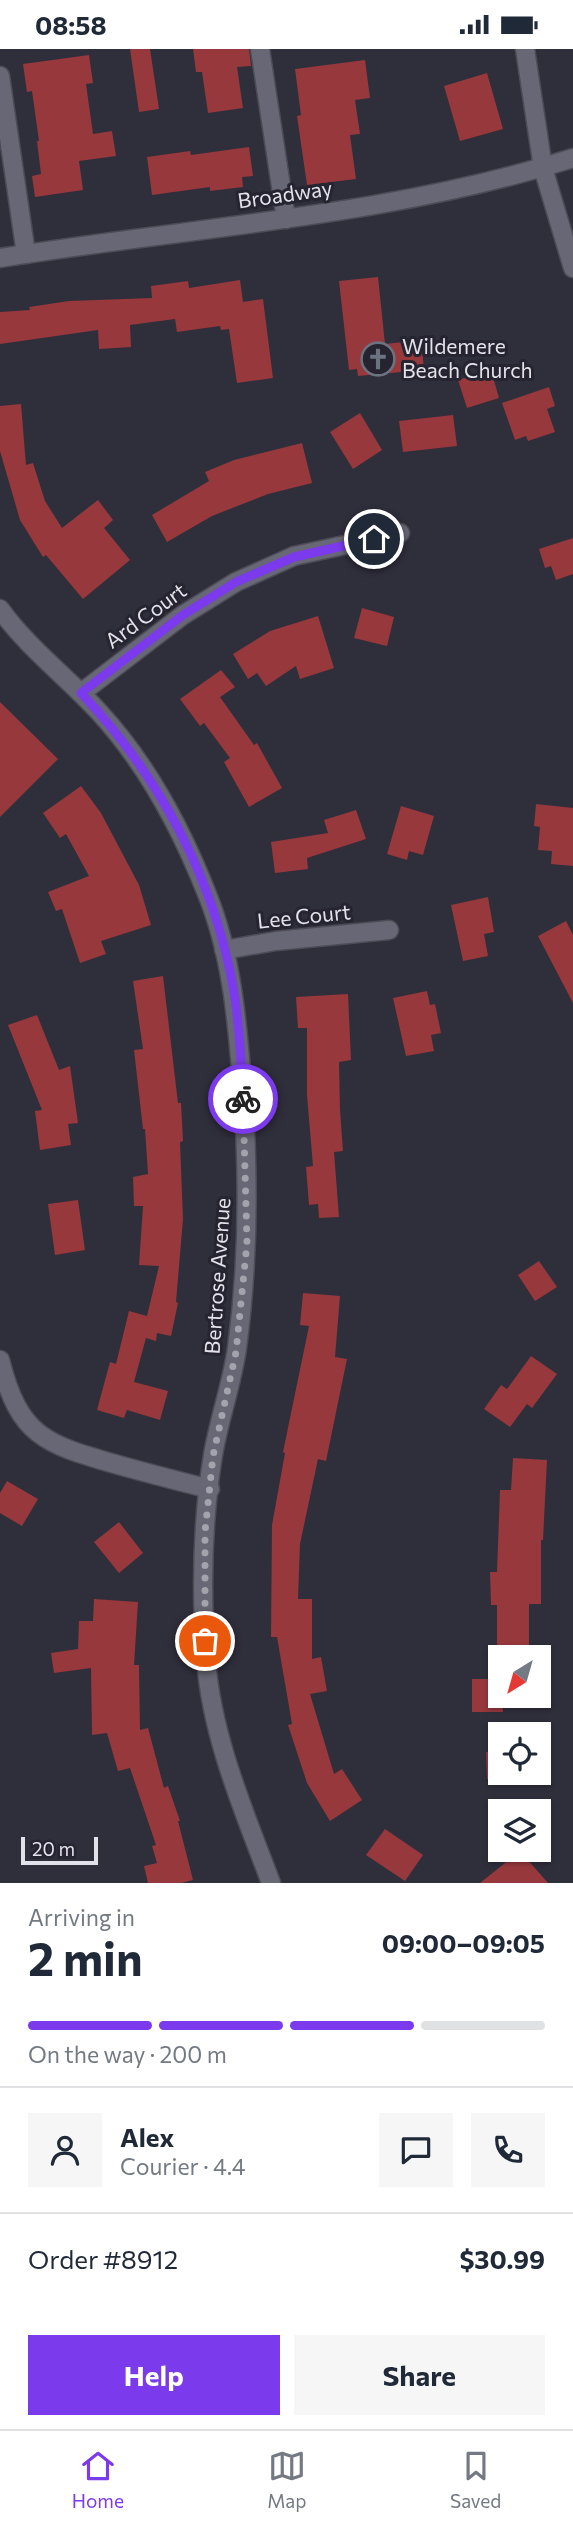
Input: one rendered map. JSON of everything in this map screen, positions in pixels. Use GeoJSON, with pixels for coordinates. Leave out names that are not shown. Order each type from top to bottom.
{"type":"FeatureCollection","features":[{"type":"Feature","properties":{"kind":"street"},"geometry":{"type":"LineString","coordinates":[[260,49],[286,219]]}},
{"type":"Feature","properties":{"kind":"street"},"geometry":{"type":"LineString","coordinates":[[526,49],[543,168],[573,268]]}},
{"type":"Feature","properties":{"kind":"street"},"geometry":{"type":"LineString","coordinates":[[0,76],[26,254]]}},
{"type":"Feature","properties":{"kind":"street","name":"Broadway"},"geometry":{"type":"LineString","coordinates":[[0,258],[400,201],[543,168],[573,158]]}},
{"type":"Feature","properties":{"kind":"street","name":"Ard Court"},"geometry":{"type":"LineString","coordinates":[[81,693],[183,615],[236,582],[294,557],[401,533]]}},
{"type":"Feature","properties":{"kind":"street","name":"Bertrose Avenue"},"geometry":{"type":"LineString","coordinates":[[0,609],[25,640],[81,693],[117,733],[158,791],[175,821],[209,897],[234,992],[245,1124],[247,1243],[236,1352],[213,1456],[205,1532],[206,1662],[215,1718],[228,1769],[271,1883]]}},
{"type":"Feature","properties":{"kind":"street","name":"Lee Court"},"geometry":{"type":"LineString","coordinates":[[224,950],[276,941],[389,930]]}},
{"type":"Feature","properties":{"kind":"street"},"geometry":{"type":"LineString","coordinates":[[0,1360],[11,1397],[20,1413],[30,1427],[56,1446],[210,1489]]}},
{"type":"Feature","properties":{"kind":"building"},"geometry":{"type":"Polygon","coordinates":[[[130,49],[150,49],[159,109],[139,112],[130,49]]]}},
{"type":"Feature","properties":{"kind":"building"},"geometry":{"type":"Polygon","coordinates":[[[193,49],[249,49],[251,66],[237,67],[243,108],[208,113],[202,72],[196,72],[193,49]]]}},
{"type":"Feature","properties":{"kind":"building"},"geometry":{"type":"Polygon","coordinates":[[[89,55],[93,83],[86,84],[93,134],[112,131],[116,156],[79,161],[83,190],[35,197],[32,176],[41,174],[39,141],[32,91],[27,92],[23,64],[89,55]]]}},
{"type":"Feature","properties":{"kind":"building"},"geometry":{"type":"Polygon","coordinates":[[[365,60],[370,98],[355,100],[360,134],[350,135],[356,179],[307,185],[297,116],[301,115],[295,69],[365,60]]]}},
{"type":"Feature","properties":{"kind":"building"},"geometry":{"type":"Polygon","coordinates":[[[487,73],[503,129],[460,141],[444,86],[487,73]]]}},
{"type":"Feature","properties":{"kind":"building"},"geometry":{"type":"Polygon","coordinates":[[[249,147],[253,176],[242,177],[243,187],[210,191],[210,187],[152,195],[147,157],[190,151],[191,155],[249,147]]]}},
{"type":"Feature","properties":{"kind":"building"},"geometry":{"type":"Polygon","coordinates":[[[378,277],[385,344],[421,340],[424,370],[358,376],[357,369],[349,370],[339,281],[378,277]]]}},
{"type":"Feature","properties":{"kind":"building"},"geometry":{"type":"Polygon","coordinates":[[[240,280],[243,302],[263,299],[273,378],[237,383],[229,329],[221,330],[220,326],[177,332],[175,319],[130,325],[131,347],[99,349],[98,330],[0,344],[0,312],[30,310],[29,307],[69,301],[152,298],[151,286],[188,281],[189,288],[240,280]]]}},
{"type":"Feature","properties":{"kind":"building"},"geometry":{"type":"Polygon","coordinates":[[[491,370],[499,398],[467,408],[458,380],[491,370]]]}},
{"type":"Feature","properties":{"kind":"building"},"geometry":{"type":"Polygon","coordinates":[[[549,387],[555,406],[547,409],[555,432],[528,441],[526,436],[515,440],[502,403],[549,387]]]}},
{"type":"Feature","properties":{"kind":"building"},"geometry":{"type":"Polygon","coordinates":[[[21,404],[26,465],[33,463],[45,501],[62,528],[98,500],[113,520],[104,528],[130,560],[83,599],[46,555],[43,557],[20,520],[0,451],[0,406],[21,404]]]}},
{"type":"Feature","properties":{"kind":"building"},"geometry":{"type":"Polygon","coordinates":[[[360,413],[382,450],[353,469],[330,432],[360,413]]]}},
{"type":"Feature","properties":{"kind":"building"},"geometry":{"type":"Polygon","coordinates":[[[453,415],[457,446],[403,452],[399,421],[453,415]]]}},
{"type":"Feature","properties":{"kind":"building"},"geometry":{"type":"Polygon","coordinates":[[[302,443],[312,483],[268,494],[212,516],[167,542],[152,515],[209,481],[205,472],[234,460],[302,443]]]}},
{"type":"Feature","properties":{"kind":"building"},"geometry":{"type":"Polygon","coordinates":[[[573,538],[573,574],[556,580],[551,566],[545,568],[539,549],[573,538]]]}},
{"type":"Feature","properties":{"kind":"building"},"geometry":{"type":"Polygon","coordinates":[[[362,608],[394,617],[387,646],[354,638],[362,608]]]}},
{"type":"Feature","properties":{"kind":"building"},"geometry":{"type":"Polygon","coordinates":[[[318,616],[334,668],[300,679],[296,666],[266,686],[257,673],[248,679],[233,654],[270,631],[318,616]]]}},
{"type":"Feature","properties":{"kind":"building"},"geometry":{"type":"Polygon","coordinates":[[[221,670],[235,687],[220,697],[254,745],[257,743],[282,788],[249,807],[224,762],[230,758],[204,723],[200,726],[180,699],[221,670]]]}},
{"type":"Feature","properties":{"kind":"building"},"geometry":{"type":"Polygon","coordinates":[[[0,702],[58,759],[0,817],[0,702]]]}},
{"type":"Feature","properties":{"kind":"building"},"geometry":{"type":"Polygon","coordinates":[[[81,786],[101,813],[139,885],[151,925],[101,941],[106,954],[80,963],[62,909],[56,911],[48,892],[89,876],[66,834],[60,838],[43,813],[81,786]]]}},
{"type":"Feature","properties":{"kind":"building"},"geometry":{"type":"Polygon","coordinates":[[[536,804],[573,808],[573,866],[551,864],[552,851],[538,850],[540,827],[534,826],[536,804]]]}},
{"type":"Feature","properties":{"kind":"building"},"geometry":{"type":"Polygon","coordinates":[[[401,806],[434,816],[423,855],[409,851],[407,860],[387,854],[401,806]]]}},
{"type":"Feature","properties":{"kind":"building"},"geometry":{"type":"Polygon","coordinates":[[[356,810],[366,839],[307,858],[308,869],[275,873],[271,842],[328,833],[324,820],[356,810]]]}},
{"type":"Feature","properties":{"kind":"building"},"geometry":{"type":"Polygon","coordinates":[[[488,897],[494,932],[484,934],[488,956],[463,961],[451,905],[488,897]]]}},
{"type":"Feature","properties":{"kind":"building"},"geometry":{"type":"Polygon","coordinates":[[[566,921],[573,935],[573,1003],[538,936],[566,921]]]}},
{"type":"Feature","properties":{"kind":"building"},"geometry":{"type":"Polygon","coordinates":[[[163,976],[178,1103],[181,1103],[183,1141],[180,1142],[183,1219],[178,1303],[171,1336],[157,1333],[156,1341],[146,1338],[134,1382],[168,1391],[160,1420],[127,1410],[124,1418],[97,1410],[110,1362],[116,1364],[129,1311],[147,1316],[159,1266],[139,1265],[143,1206],[134,1206],[133,1177],[148,1174],[134,1050],[143,1049],[133,981],[163,976]]]}},
{"type":"Feature","properties":{"kind":"building"},"geometry":{"type":"Polygon","coordinates":[[[427,991],[430,1005],[435,1004],[441,1033],[431,1035],[434,1051],[406,1056],[393,998],[427,991]]]}},
{"type":"Feature","properties":{"kind":"building"},"geometry":{"type":"Polygon","coordinates":[[[348,994],[351,1060],[339,1062],[343,1151],[334,1152],[339,1217],[319,1218],[318,1204],[309,1205],[306,1167],[313,1166],[307,1095],[307,1028],[298,1028],[296,997],[348,994]]]}},
{"type":"Feature","properties":{"kind":"building"},"geometry":{"type":"Polygon","coordinates":[[[37,1015],[59,1070],[70,1066],[78,1123],[68,1124],[71,1145],[40,1150],[35,1111],[42,1110],[8,1025],[37,1015]]]}},
{"type":"Feature","properties":{"kind":"building"},"geometry":{"type":"Polygon","coordinates":[[[78,1200],[85,1250],[55,1255],[48,1204],[78,1200]]]}},
{"type":"Feature","properties":{"kind":"building"},"geometry":{"type":"Polygon","coordinates":[[[539,1261],[557,1287],[535,1301],[518,1275],[539,1261]]]}},
{"type":"Feature","properties":{"kind":"building"},"geometry":{"type":"Polygon","coordinates":[[[303,1293],[340,1296],[335,1357],[347,1359],[326,1461],[318,1459],[300,1544],[298,1599],[312,1599],[312,1659],[321,1657],[327,1691],[310,1694],[334,1774],[342,1769],[362,1800],[330,1821],[307,1783],[288,1725],[292,1724],[277,1637],[271,1637],[272,1525],[285,1453],[283,1452],[309,1326],[300,1325],[303,1293]]]}},
{"type":"Feature","properties":{"kind":"building"},"geometry":{"type":"Polygon","coordinates":[[[531,1356],[557,1374],[532,1408],[527,1404],[510,1427],[484,1409],[501,1385],[507,1389],[531,1356]]]}},
{"type":"Feature","properties":{"kind":"building"},"geometry":{"type":"Polygon","coordinates":[[[513,1458],[547,1460],[541,1540],[541,1604],[529,1604],[529,1645],[497,1645],[497,1605],[491,1605],[490,1572],[497,1572],[500,1490],[511,1490],[513,1458]]]}},
{"type":"Feature","properties":{"kind":"building"},"geometry":{"type":"Polygon","coordinates":[[[7,1481],[38,1499],[22,1526],[0,1513],[0,1493],[7,1481]]]}},
{"type":"Feature","properties":{"kind":"building"},"geometry":{"type":"Polygon","coordinates":[[[119,1522],[143,1553],[119,1573],[94,1542],[119,1522]]]}},
{"type":"Feature","properties":{"kind":"building"},"geometry":{"type":"Polygon","coordinates":[[[94,1599],[138,1602],[134,1665],[139,1665],[140,1730],[148,1728],[164,1788],[168,1786],[180,1821],[193,1880],[181,1883],[148,1883],[144,1866],[157,1863],[152,1846],[156,1845],[130,1768],[118,1771],[107,1733],[92,1735],[91,1668],[54,1673],[51,1653],[78,1649],[79,1621],[93,1621],[94,1599]]]}},
{"type":"Feature","properties":{"kind":"building"},"geometry":{"type":"Polygon","coordinates":[[[472,1679],[488,1679],[488,1708],[503,1708],[503,1712],[472,1712],[472,1679]]]}},
{"type":"Feature","properties":{"kind":"building"},"geometry":{"type":"Polygon","coordinates":[[[488,1752],[488,1779],[487,1779],[488,1752]]]}},
{"type":"Feature","properties":{"kind":"building"},"geometry":{"type":"Polygon","coordinates":[[[385,1829],[423,1855],[405,1881],[366,1855],[385,1829]]]}},
{"type":"Feature","properties":{"kind":"building"},"geometry":{"type":"Polygon","coordinates":[[[506,1862],[530,1862],[548,1883],[480,1883],[506,1862]]]}},
{"type":"Feature","properties":{"kind":"way so far"},"geometry":{"type":"LineString","coordinates":[[205,1641],[205,1532],[213,1456],[236,1352],[247,1243],[243,1099]]}},
{"type":"Feature","properties":{"kind":"place","name":"Wildemere Beach Church"},"geometry":{"type":"Point","coordinates":[378,359]}},
{"type":"Feature","properties":{"kind":"route"},"geometry":{"type":"LineString","coordinates":[[243,1099],[234,992],[209,897],[175,821],[153,781],[117,733],[81,693],[183,615],[236,582],[294,557],[374,539]]}}]}
